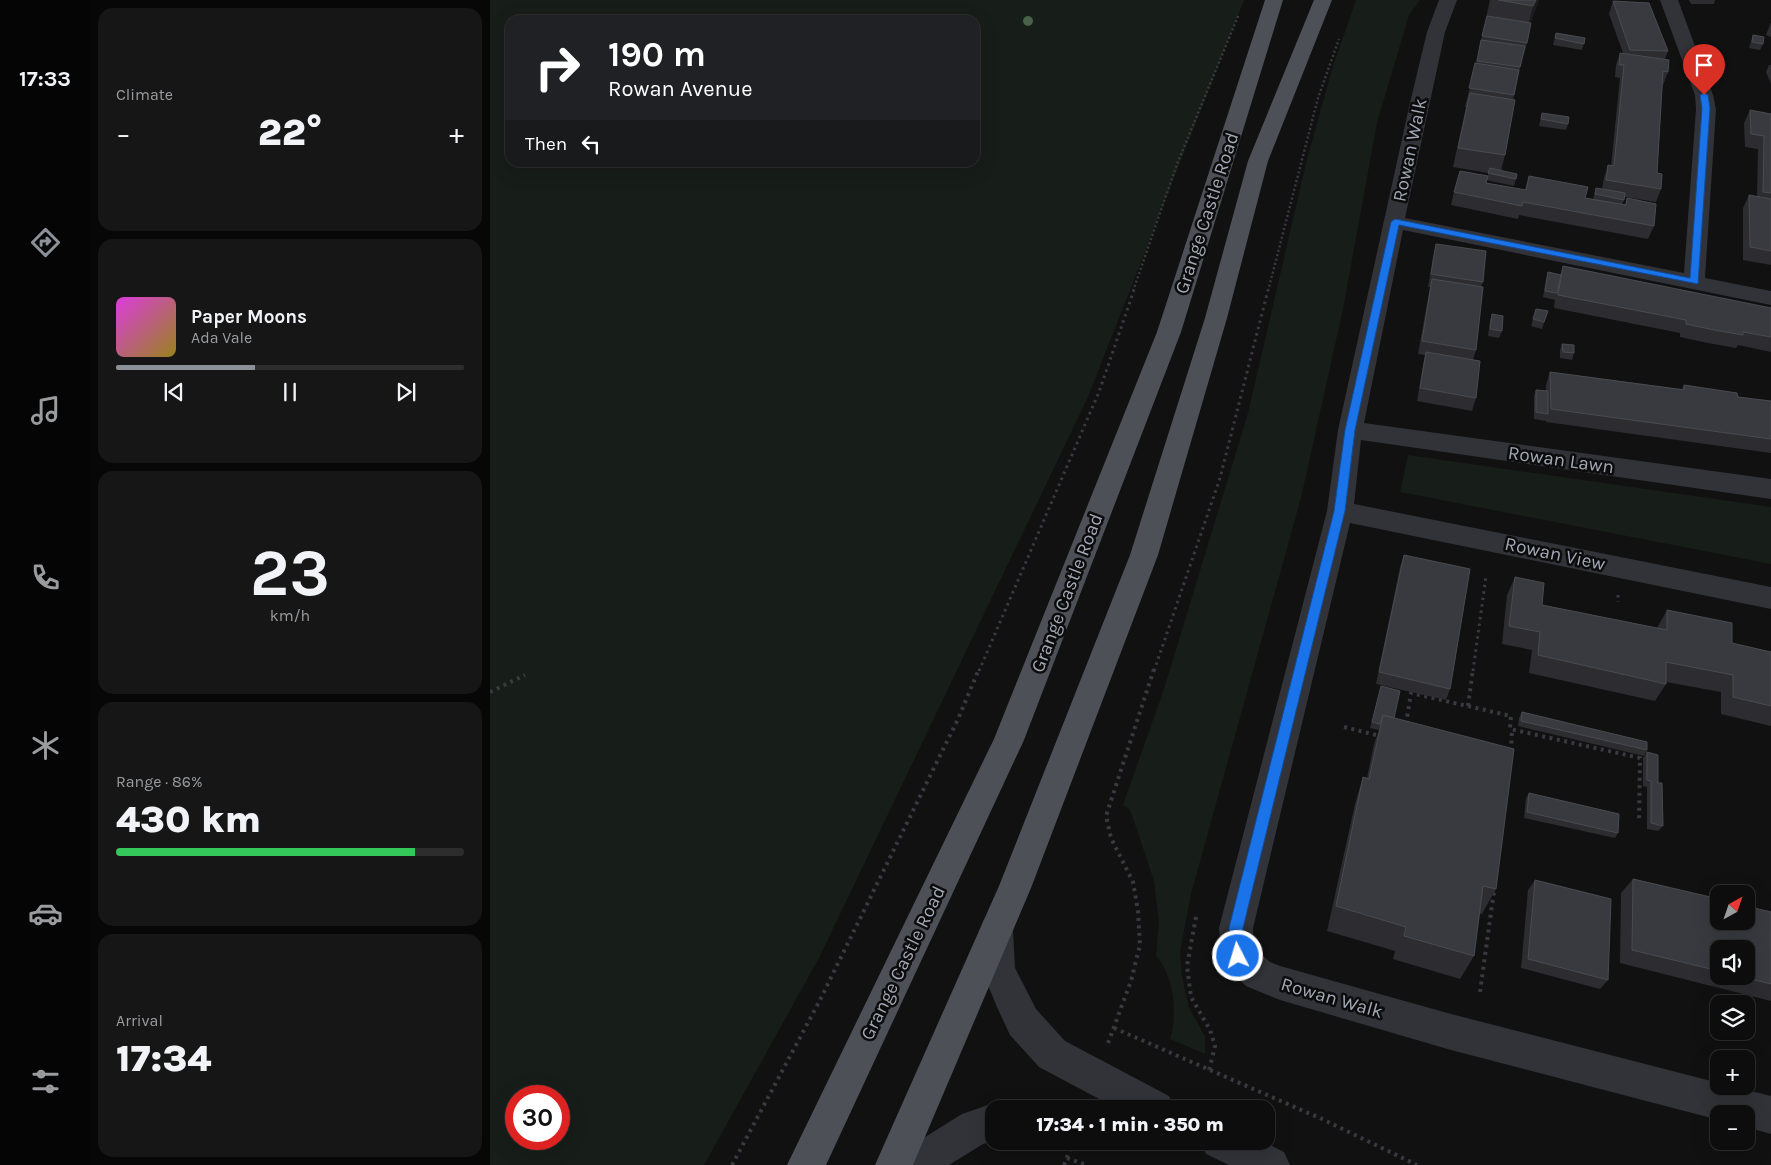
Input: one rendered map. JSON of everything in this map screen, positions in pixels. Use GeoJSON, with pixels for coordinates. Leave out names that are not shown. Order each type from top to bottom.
{"type":"FeatureCollection","features":[{"type":"Feature","properties":{"kind":"main road","name":"Grange Castle Road"},"geometry":{"type":"LineString","coordinates":[[806,1165],[1013,731],[1169,332],[1274,0]]}},
{"type":"Feature","properties":{"kind":"main road","name":"Grange Castle Road"},"geometry":{"type":"LineString","coordinates":[[894,1165],[1015,888],[1144,555],[1216,318],[1258,160],[1323,0]]}},
{"type":"Feature","properties":{"kind":"street","name":"Rowan Walk"},"geometry":{"type":"LineString","coordinates":[[1448,0],[1436,32],[1418,107],[1350,430],[1340,511],[1236,928],[1238,956],[1258,974],[1280,983],[1451,1032],[1771,1115]]}},
{"type":"Feature","properties":{"kind":"street"},"geometry":{"type":"LineString","coordinates":[[1669,0],[1704,95],[1706,108],[1694,282]]}},
{"type":"Feature","properties":{"kind":"street"},"geometry":{"type":"LineString","coordinates":[[1395,222],[1771,298]]}},
{"type":"Feature","properties":{"kind":"street","name":"Rowan Lawn"},"geometry":{"type":"LineString","coordinates":[[1350,430],[1771,489]]}},
{"type":"Feature","properties":{"kind":"street","name":"Rowan View"},"geometry":{"type":"LineString","coordinates":[[1340,511],[1771,598]]}},
{"type":"Feature","properties":{"kind":"street"},"geometry":{"type":"LineString","coordinates":[[996,931],[998,968],[1023,1022],[1052,1054],[1138,1100]]}},
{"type":"Feature","properties":{"kind":"street"},"geometry":{"type":"LineString","coordinates":[[914,1165],[975,1128],[985,1125]]}},
{"type":"Feature","properties":{"kind":"street"},"geometry":{"type":"LineString","coordinates":[[1234,1150],[1271,1165]]}},
{"type":"Feature","properties":{"kind":"path"},"geometry":{"type":"LineString","coordinates":[[732,1165],[819,1002],[958,719],[1099,392],[1177,164],[1242,7]]}},
{"type":"Feature","properties":{"kind":"path"},"geometry":{"type":"LineString","coordinates":[[1095,1078],[1131,981],[1140,945],[1138,911],[1133,882],[1111,838],[1106,816],[1220,478],[1318,98],[1340,36]]}},
{"type":"Feature","properties":{"kind":"path"},"geometry":{"type":"LineString","coordinates":[[1468,706],[1486,576]]}},
{"type":"Feature","properties":{"kind":"path"},"geometry":{"type":"LineString","coordinates":[[490,692],[525,675]]}},
{"type":"Feature","properties":{"kind":"path"},"geometry":{"type":"LineString","coordinates":[[1404,732],[1410,693],[1511,716],[1510,759]]}},
{"type":"Feature","properties":{"kind":"path"},"geometry":{"type":"LineString","coordinates":[[1344,727],[1385,738]]}},
{"type":"Feature","properties":{"kind":"path"},"geometry":{"type":"LineString","coordinates":[[1512,729],[1640,758],[1639,822]]}},
{"type":"Feature","properties":{"kind":"path"},"geometry":{"type":"LineString","coordinates":[[1480,992],[1494,888]]}},
{"type":"Feature","properties":{"kind":"path"},"geometry":{"type":"LineString","coordinates":[[1196,917],[1187,966],[1191,997],[1210,1030],[1215,1046],[1209,1071]]}},
{"type":"Feature","properties":{"kind":"path"},"geometry":{"type":"LineString","coordinates":[[1114,1028],[1322,1119],[1417,1165]]}},
{"type":"Feature","properties":{"kind":"path"},"geometry":{"type":"LineString","coordinates":[[1064,1165],[1070,1150]]}},
{"type":"Feature","properties":{"kind":"path"},"geometry":{"type":"LineString","coordinates":[[1067,1158],[1086,1165]]}},
{"type":"Feature","properties":{"kind":"shaded area"},"geometry":{"type":"Polygon","coordinates":[[[490,0],[1244,0],[1088,397],[819,958],[704,1165],[490,1165],[490,0]]]}},
{"type":"Feature","properties":{"kind":"shaded area"},"geometry":{"type":"Polygon","coordinates":[[[1356,0],[1420,0],[1409,15],[1377,123],[1343,309],[1301,498],[1191,894],[1180,952],[1182,976],[1189,1008],[1205,1036],[1205,1054],[1170,1039],[1174,1018],[1173,995],[1167,973],[1156,956],[1159,922],[1154,881],[1133,818],[1129,809],[1123,805],[1164,689],[1248,413],[1307,159],[1333,66],[1356,0]]]}},
{"type":"Feature","properties":{"kind":"shaded area"},"geometry":{"type":"Polygon","coordinates":[[[1408,455],[1771,507],[1771,564],[1400,492],[1408,455]]]}},
{"type":"Feature","properties":{"kind":"building"},"geometry":{"type":"Polygon","coordinates":[[[1498,0],[1536,0],[1533,6],[1498,0]]]}},
{"type":"Feature","properties":{"kind":"building"},"geometry":{"type":"Polygon","coordinates":[[[1613,1],[1649,3],[1668,51],[1630,50],[1613,1]]]}},
{"type":"Feature","properties":{"kind":"building"},"geometry":{"type":"Polygon","coordinates":[[[1487,16],[1531,23],[1527,43],[1482,36],[1487,16]]]}},
{"type":"Feature","properties":{"kind":"building"},"geometry":{"type":"Polygon","coordinates":[[[1556,33],[1585,38],[1584,44],[1555,38],[1556,33]]]}},
{"type":"Feature","properties":{"kind":"building"},"geometry":{"type":"Polygon","coordinates":[[[1753,35],[1764,37],[1763,44],[1752,42],[1753,35]]]}},
{"type":"Feature","properties":{"kind":"building"},"geometry":{"type":"Polygon","coordinates":[[[1481,40],[1525,46],[1520,67],[1477,61],[1481,40]]]}},
{"type":"Feature","properties":{"kind":"building"},"geometry":{"type":"Polygon","coordinates":[[[1620,53],[1669,60],[1668,72],[1663,71],[1657,173],[1662,174],[1661,189],[1606,180],[1608,165],[1614,166],[1624,65],[1619,65],[1620,53]]]}},
{"type":"Feature","properties":{"kind":"building"},"geometry":{"type":"Polygon","coordinates":[[[1475,63],[1519,70],[1514,95],[1469,88],[1475,63]]]}},
{"type":"Feature","properties":{"kind":"building"},"geometry":{"type":"Polygon","coordinates":[[[1470,93],[1515,100],[1505,155],[1458,148],[1470,93]]]}},
{"type":"Feature","properties":{"kind":"building"},"geometry":{"type":"Polygon","coordinates":[[[1750,110],[1771,114],[1771,193],[1763,192],[1764,136],[1751,134],[1750,110]]]}},
{"type":"Feature","properties":{"kind":"building"},"geometry":{"type":"Polygon","coordinates":[[[1542,113],[1569,117],[1568,124],[1541,119],[1542,113]]]}},
{"type":"Feature","properties":{"kind":"building"},"geometry":{"type":"Polygon","coordinates":[[[1490,168],[1517,174],[1516,179],[1488,173],[1490,168]]]}},
{"type":"Feature","properties":{"kind":"building"},"geometry":{"type":"Polygon","coordinates":[[[1460,171],[1488,176],[1486,183],[1526,190],[1529,176],[1588,187],[1585,198],[1626,205],[1627,198],[1656,204],[1654,226],[1523,202],[1522,206],[1454,192],[1460,171]]]}},
{"type":"Feature","properties":{"kind":"building"},"geometry":{"type":"Polygon","coordinates":[[[1596,188],[1625,193],[1624,200],[1595,194],[1596,188]]]}},
{"type":"Feature","properties":{"kind":"building"},"geometry":{"type":"Polygon","coordinates":[[[1749,195],[1771,199],[1771,251],[1750,247],[1749,195]]]}},
{"type":"Feature","properties":{"kind":"building"},"geometry":{"type":"Polygon","coordinates":[[[1436,244],[1486,251],[1483,282],[1431,274],[1436,244]]]}},
{"type":"Feature","properties":{"kind":"building"},"geometry":{"type":"Polygon","coordinates":[[[1563,266],[1771,308],[1771,337],[1743,332],[1743,335],[1714,330],[1686,324],[1686,320],[1558,295],[1563,266]]]}},
{"type":"Feature","properties":{"kind":"building"},"geometry":{"type":"Polygon","coordinates":[[[1548,272],[1561,275],[1557,293],[1545,291],[1548,272]]]}},
{"type":"Feature","properties":{"kind":"building"},"geometry":{"type":"Polygon","coordinates":[[[1432,279],[1483,287],[1476,350],[1422,341],[1432,279]]]}},
{"type":"Feature","properties":{"kind":"building"},"geometry":{"type":"Polygon","coordinates":[[[1536,309],[1548,311],[1544,322],[1533,319],[1536,309]]]}},
{"type":"Feature","properties":{"kind":"building"},"geometry":{"type":"Polygon","coordinates":[[[1492,314],[1503,316],[1502,331],[1490,329],[1492,314]]]}},
{"type":"Feature","properties":{"kind":"building"},"geometry":{"type":"Polygon","coordinates":[[[1562,344],[1574,345],[1574,353],[1563,352],[1562,344]]]}},
{"type":"Feature","properties":{"kind":"building"},"geometry":{"type":"Polygon","coordinates":[[[1426,352],[1480,361],[1476,398],[1420,388],[1426,352]]]}},
{"type":"Feature","properties":{"kind":"building"},"geometry":{"type":"Polygon","coordinates":[[[1550,372],[1684,390],[1684,385],[1737,393],[1738,397],[1771,401],[1771,439],[1551,409],[1550,372]]]}},
{"type":"Feature","properties":{"kind":"building"},"geometry":{"type":"Polygon","coordinates":[[[1536,390],[1548,391],[1548,414],[1536,412],[1536,390]]]}},
{"type":"Feature","properties":{"kind":"building"},"geometry":{"type":"Polygon","coordinates":[[[1404,555],[1470,569],[1450,689],[1379,672],[1404,555]]]}},
{"type":"Feature","properties":{"kind":"building"},"geometry":{"type":"Polygon","coordinates":[[[1515,577],[1544,583],[1542,605],[1667,630],[1667,610],[1732,623],[1732,643],[1771,652],[1771,706],[1733,697],[1733,675],[1666,662],[1666,684],[1538,655],[1540,632],[1509,626],[1515,577]]]}},
{"type":"Feature","properties":{"kind":"building"},"geometry":{"type":"Polygon","coordinates":[[[1381,686],[1400,691],[1394,718],[1383,715],[1380,724],[1372,722],[1381,686]]]}},
{"type":"Feature","properties":{"kind":"building"},"geometry":{"type":"Polygon","coordinates":[[[1522,712],[1647,742],[1647,750],[1521,721],[1522,712]]]}},
{"type":"Feature","properties":{"kind":"building"},"geometry":{"type":"Polygon","coordinates":[[[1383,715],[1514,749],[1496,889],[1483,886],[1474,956],[1404,936],[1406,927],[1336,906],[1363,777],[1369,779],[1383,715]]]}},
{"type":"Feature","properties":{"kind":"building"},"geometry":{"type":"Polygon","coordinates":[[[1647,752],[1658,755],[1658,783],[1662,783],[1663,826],[1651,823],[1651,781],[1647,780],[1647,752]]]}},
{"type":"Feature","properties":{"kind":"building"},"geometry":{"type":"Polygon","coordinates":[[[1529,793],[1619,814],[1618,833],[1527,812],[1529,793]]]}},
{"type":"Feature","properties":{"kind":"building"},"geometry":{"type":"Polygon","coordinates":[[[1633,879],[1710,897],[1710,930],[1755,930],[1755,908],[1771,912],[1771,984],[1755,980],[1755,940],[1710,940],[1710,969],[1632,950],[1633,879]]]}},
{"type":"Feature","properties":{"kind":"building"},"geometry":{"type":"Polygon","coordinates":[[[1535,880],[1611,899],[1608,980],[1528,959],[1535,880]]]}},
{"type":"Feature","properties":{"kind":"route"},"geometry":{"type":"LineString","coordinates":[[1238,956],[1236,928],[1306,640],[1340,511],[1350,430],[1395,222],[1694,282],[1706,108],[1704,95]]}}]}
